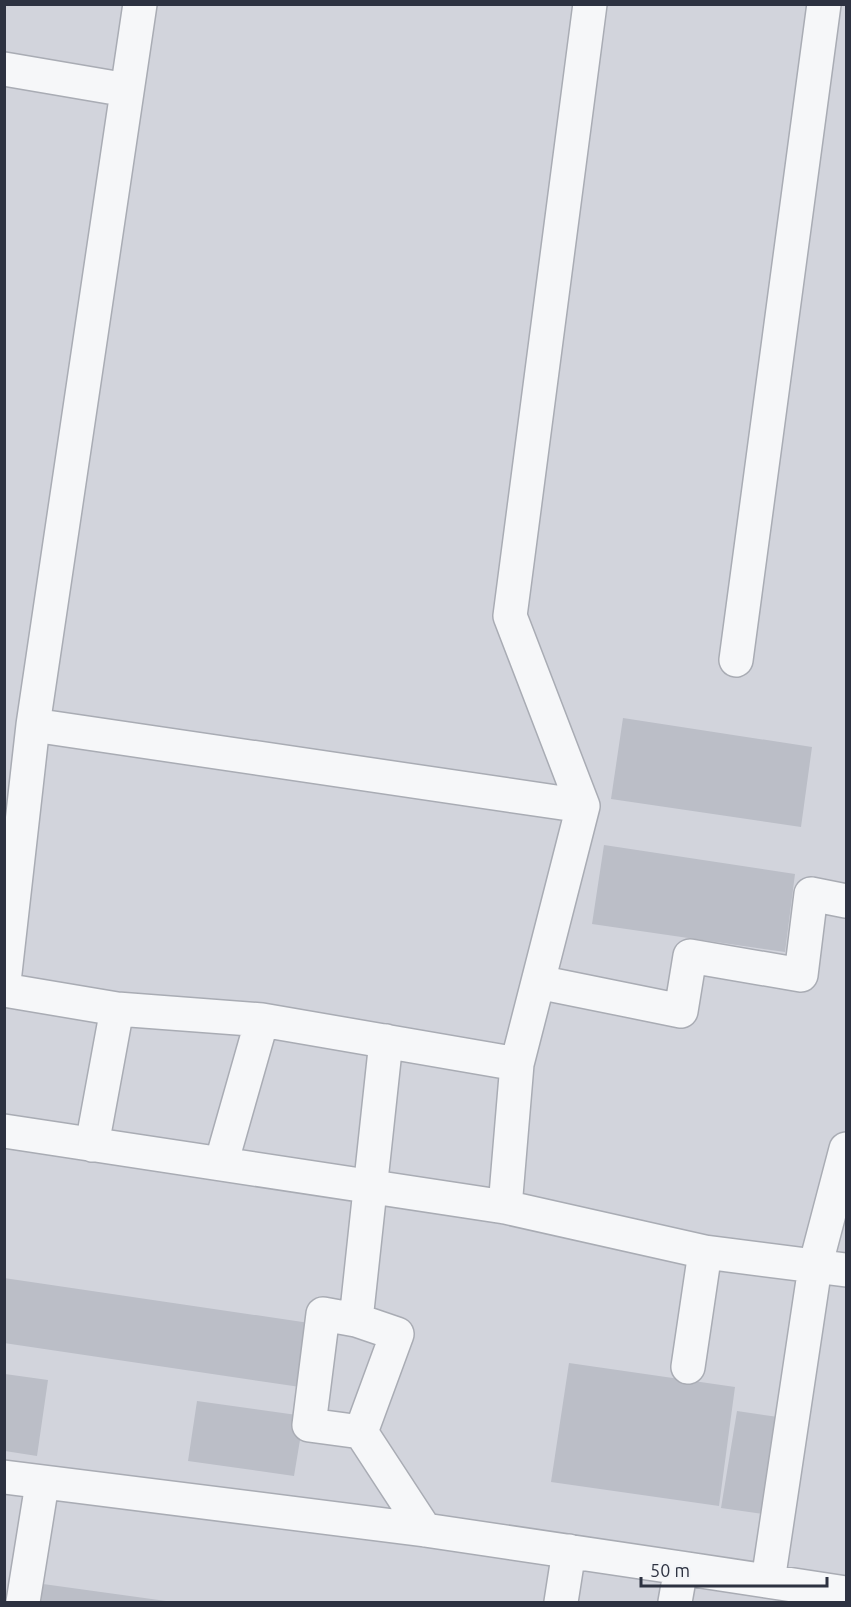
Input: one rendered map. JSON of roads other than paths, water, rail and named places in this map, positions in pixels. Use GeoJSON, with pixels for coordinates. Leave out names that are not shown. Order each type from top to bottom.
{"type":"FeatureCollection","features":[{"type":"Feature","properties":{"kind":"lane"},"geometry":{"type":"LineString","coordinates":[[4,982],[33,725],[140,4]]}},
{"type":"Feature","properties":{"kind":"lane"},"geometry":{"type":"LineString","coordinates":[[506,1207],[517,1064],[583,806],[510,616],[590,4]]}},
{"type":"Feature","properties":{"kind":"lane"},"geometry":{"type":"LineString","coordinates":[[736,660],[824,4]]}},
{"type":"Feature","properties":{"kind":"lane"},"geometry":{"type":"LineString","coordinates":[[4,69],[127,90]]}},
{"type":"Feature","properties":{"kind":"lane"},"geometry":{"type":"LineString","coordinates":[[33,725],[583,806]]}},
{"type":"Feature","properties":{"kind":"lane"},"geometry":{"type":"LineString","coordinates":[[538,982],[681,1011],[690,956],[801,975],[811,894],[846,901]]}},
{"type":"Feature","properties":{"kind":"lane"},"geometry":{"type":"LineString","coordinates":[[4,990],[117,1009],[262,1020],[517,1064]]}},
{"type":"Feature","properties":{"kind":"lane"},"geometry":{"type":"LineString","coordinates":[[92,1145],[117,1009]]}},
{"type":"Feature","properties":{"kind":"lane"},"geometry":{"type":"LineString","coordinates":[[221,1164],[262,1020]]}},
{"type":"Feature","properties":{"kind":"lane"},"geometry":{"type":"LineString","coordinates":[[356,1320],[386,1041]]}},
{"type":"Feature","properties":{"kind":"lane"},"geometry":{"type":"LineString","coordinates":[[4,1131],[506,1207],[705,1252],[846,1270]]}},
{"type":"Feature","properties":{"kind":"lane"},"geometry":{"type":"LineString","coordinates":[[768,1581],[814,1267],[846,1149]]}},
{"type":"Feature","properties":{"kind":"lane"},"geometry":{"type":"LineString","coordinates":[[688,1367],[705,1252]]}},
{"type":"Feature","properties":{"kind":"lane"},"geometry":{"type":"LineString","coordinates":[[362,1432],[397,1334],[356,1320],[323,1314],[309,1425],[362,1432],[425,1530]]}},
{"type":"Feature","properties":{"kind":"lane"},"geometry":{"type":"LineString","coordinates":[[4,1478],[425,1530],[846,1593]]}},
{"type":"Feature","properties":{"kind":"lane"},"geometry":{"type":"LineString","coordinates":[[23,1602],[42,1484]]}},
{"type":"Feature","properties":{"kind":"lane"},"geometry":{"type":"LineString","coordinates":[[561,1602],[569,1551]]}},
{"type":"Feature","properties":{"kind":"lane"},"geometry":{"type":"LineString","coordinates":[[675,1602],[681,1568]]}}]}
